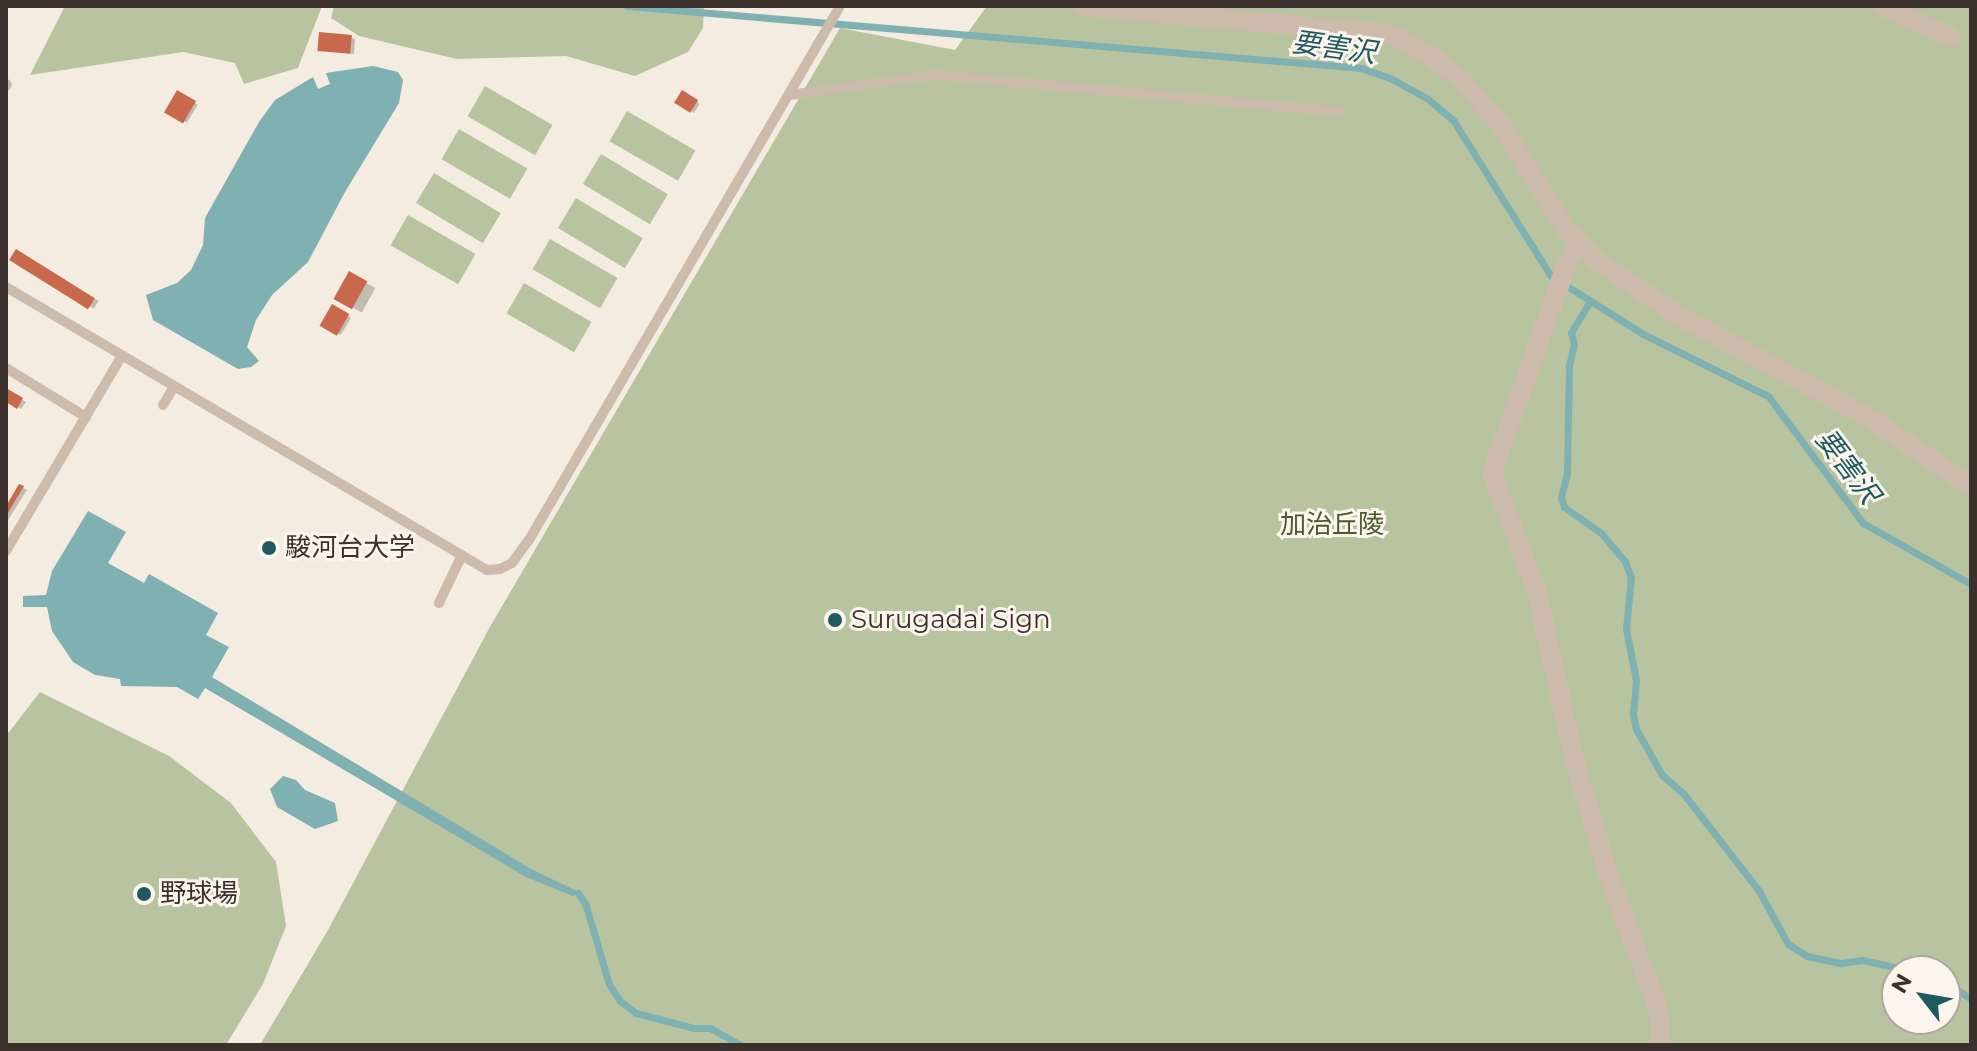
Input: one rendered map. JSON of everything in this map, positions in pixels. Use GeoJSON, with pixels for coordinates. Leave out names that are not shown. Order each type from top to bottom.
{"type":"FeatureCollection","features":[{"type":"Feature","properties":{"kind":"street"},"geometry":{"type":"LineString","coordinates":[[1083,6],[1390,34],[1429,55],[1471,90],[1501,125],[1577,244],[1599,263],[1677,315],[1870,418],[1971,487]]}},
{"type":"Feature","properties":{"kind":"street"},"geometry":{"type":"LineString","coordinates":[[1882,6],[1951,37]]}},
{"type":"Feature","properties":{"kind":"street"},"geometry":{"type":"LineString","coordinates":[[1577,244],[1565,269],[1492,473],[1537,592],[1574,759],[1611,882],[1655,1000],[1661,1022],[1660,1045]]}},
{"type":"Feature","properties":{"kind":"lane"},"geometry":{"type":"LineString","coordinates":[[6,287],[487,570],[500,569],[512,563],[520,551],[840,7]]}},
{"type":"Feature","properties":{"kind":"lane"},"geometry":{"type":"LineString","coordinates":[[789,95],[936,75],[1340,112]]}},
{"type":"Feature","properties":{"kind":"lane"},"geometry":{"type":"LineString","coordinates":[[6,551],[122,356]]}},
{"type":"Feature","properties":{"kind":"lane"},"geometry":{"type":"LineString","coordinates":[[6,368],[86,417]]}},
{"type":"Feature","properties":{"kind":"lane"},"geometry":{"type":"LineString","coordinates":[[163,405],[174,387]]}},
{"type":"Feature","properties":{"kind":"lane"},"geometry":{"type":"LineString","coordinates":[[439,603],[462,555]]}},
{"type":"Feature","properties":{"kind":"green space"},"geometry":{"type":"Polygon","coordinates":[[[65,6],[322,6],[298,68],[244,84],[235,63],[183,52],[30,75],[65,6]]]}},
{"type":"Feature","properties":{"kind":"green space"},"geometry":{"type":"Polygon","coordinates":[[[334,6],[704,6],[703,28],[688,52],[635,76],[566,56],[457,59],[359,36],[331,18],[334,6]]]}},
{"type":"Feature","properties":{"kind":"green space","name":"加治丘陵"},"geometry":{"type":"Polygon","coordinates":[[[987,6],[1971,6],[1971,1045],[260,1045],[328,930],[491,625],[840,28],[955,50],[987,6]]]}},
{"type":"Feature","properties":{"kind":"green space"},"geometry":{"type":"Polygon","coordinates":[[[485,86],[553,125],[535,155],[468,116],[485,86]]]}},
{"type":"Feature","properties":{"kind":"green space"},"geometry":{"type":"Polygon","coordinates":[[[627,111],[695,150],[678,181],[610,141],[627,111]]]}},
{"type":"Feature","properties":{"kind":"green space"},"geometry":{"type":"Polygon","coordinates":[[[459,129],[527,168],[510,199],[442,159],[459,129]]]}},
{"type":"Feature","properties":{"kind":"green space"},"geometry":{"type":"Polygon","coordinates":[[[601,154],[668,194],[650,224],[583,184],[601,154]]]}},
{"type":"Feature","properties":{"kind":"green space"},"geometry":{"type":"Polygon","coordinates":[[[434,173],[501,213],[483,243],[416,203],[434,173]]]}},
{"type":"Feature","properties":{"kind":"green space"},"geometry":{"type":"Polygon","coordinates":[[[576,198],[643,238],[625,268],[558,228],[576,198]]]}},
{"type":"Feature","properties":{"kind":"green space"},"geometry":{"type":"Polygon","coordinates":[[[408,215],[476,254],[458,284],[390,245],[408,215]]]}},
{"type":"Feature","properties":{"kind":"green space"},"geometry":{"type":"Polygon","coordinates":[[[550,239],[618,278],[600,308],[532,269],[550,239]]]}},
{"type":"Feature","properties":{"kind":"green space"},"geometry":{"type":"Polygon","coordinates":[[[524,283],[592,322],[574,352],[506,313],[524,283]]]}},
{"type":"Feature","properties":{"kind":"green space","name":"野球場"},"geometry":{"type":"Polygon","coordinates":[[[40,692],[169,756],[231,803],[276,862],[286,926],[263,984],[226,1045],[6,1045],[6,736],[40,692]]]}},
{"type":"Feature","properties":{"kind":"water"},"geometry":{"type":"Polygon","coordinates":[[[373,66],[398,72],[403,80],[399,103],[345,192],[308,262],[272,295],[256,320],[247,347],[259,361],[251,367],[238,369],[153,320],[146,295],[177,283],[191,270],[203,245],[205,218],[259,122],[275,100],[313,77],[318,89],[330,84],[326,73],[373,66]]]}},
{"type":"Feature","properties":{"kind":"water"},"geometry":{"type":"Polygon","coordinates":[[[88,511],[126,532],[108,563],[144,583],[149,574],[218,613],[206,635],[229,647],[212,677],[531,869],[579,892],[573,896],[526,877],[205,688],[198,699],[177,687],[121,686],[120,679],[95,675],[73,662],[52,631],[47,607],[23,607],[23,596],[46,595],[52,571],[88,511]]]}},
{"type":"Feature","properties":{"kind":"water"},"geometry":{"type":"Polygon","coordinates":[[[283,776],[296,780],[305,790],[335,803],[338,821],[315,829],[277,807],[270,789],[283,776]]]}},
{"type":"Feature","properties":{"kind":"building"},"geometry":{"type":"Polygon","coordinates":[[[319,32],[352,35],[350,54],[317,51],[319,32]]]}},
{"type":"Feature","properties":{"kind":"building"},"geometry":{"type":"Polygon","coordinates":[[[177,90],[196,101],[183,124],[164,113],[177,90]]]}},
{"type":"Feature","properties":{"kind":"building"},"geometry":{"type":"Polygon","coordinates":[[[682,90],[698,100],[690,113],[674,103],[682,90]]]}},
{"type":"Feature","properties":{"kind":"building"},"geometry":{"type":"Polygon","coordinates":[[[16,249],[95,298],[88,309],[9,260],[16,249]]]}},
{"type":"Feature","properties":{"kind":"building"},"geometry":{"type":"Polygon","coordinates":[[[349,271],[367,281],[352,309],[333,299],[349,271]]]}},
{"type":"Feature","properties":{"kind":"building"},"geometry":{"type":"Polygon","coordinates":[[[332,304],[349,314],[337,336],[320,326],[332,304]]]}},
{"type":"Feature","properties":{"kind":"building"},"geometry":{"type":"Polygon","coordinates":[[[6,388],[23,398],[17,409],[6,402],[6,388]]]}},
{"type":"Feature","properties":{"kind":"building"},"geometry":{"type":"Polygon","coordinates":[[[19,484],[24,486],[6,516],[6,506],[19,484]]]}},
{"type":"Feature","properties":{"kind":"waterway","name":"要害沢"},"geometry":{"type":"LineString","coordinates":[[627,6],[1361,68],[1390,78],[1428,99],[1453,120],[1551,276],[1643,334],[1768,396],[1863,523],[1971,584]]}},
{"type":"Feature","properties":{"kind":"waterway"},"geometry":{"type":"LineString","coordinates":[[1590,301],[1571,333],[1574,344],[1569,366],[1567,474],[1561,497],[1564,507],[1601,533],[1625,562],[1631,577],[1626,629],[1636,680],[1633,714],[1636,729],[1662,775],[1683,793],[1759,891],[1788,944],[1807,956],[1841,963],[1862,960],[1881,964]]}},
{"type":"Feature","properties":{"kind":"waterway"},"geometry":{"type":"LineString","coordinates":[[578,893],[586,906],[609,984],[620,1001],[636,1013],[694,1028],[710,1028],[741,1045]]}},
{"type":"Feature","properties":{"kind":"waterway"},"geometry":{"type":"LineString","coordinates":[[1961,992],[1971,999]]}},
{"type":"Feature","properties":{"kind":"place","name":"駿河台大学"},"geometry":{"type":"Point","coordinates":[269,548]}},
{"type":"Feature","properties":{"kind":"place","name":"Surugadai Sign"},"geometry":{"type":"Point","coordinates":[835,620]}},
{"type":"Feature","properties":{"kind":"place","name":"野球場"},"geometry":{"type":"Point","coordinates":[144,894]}}]}
